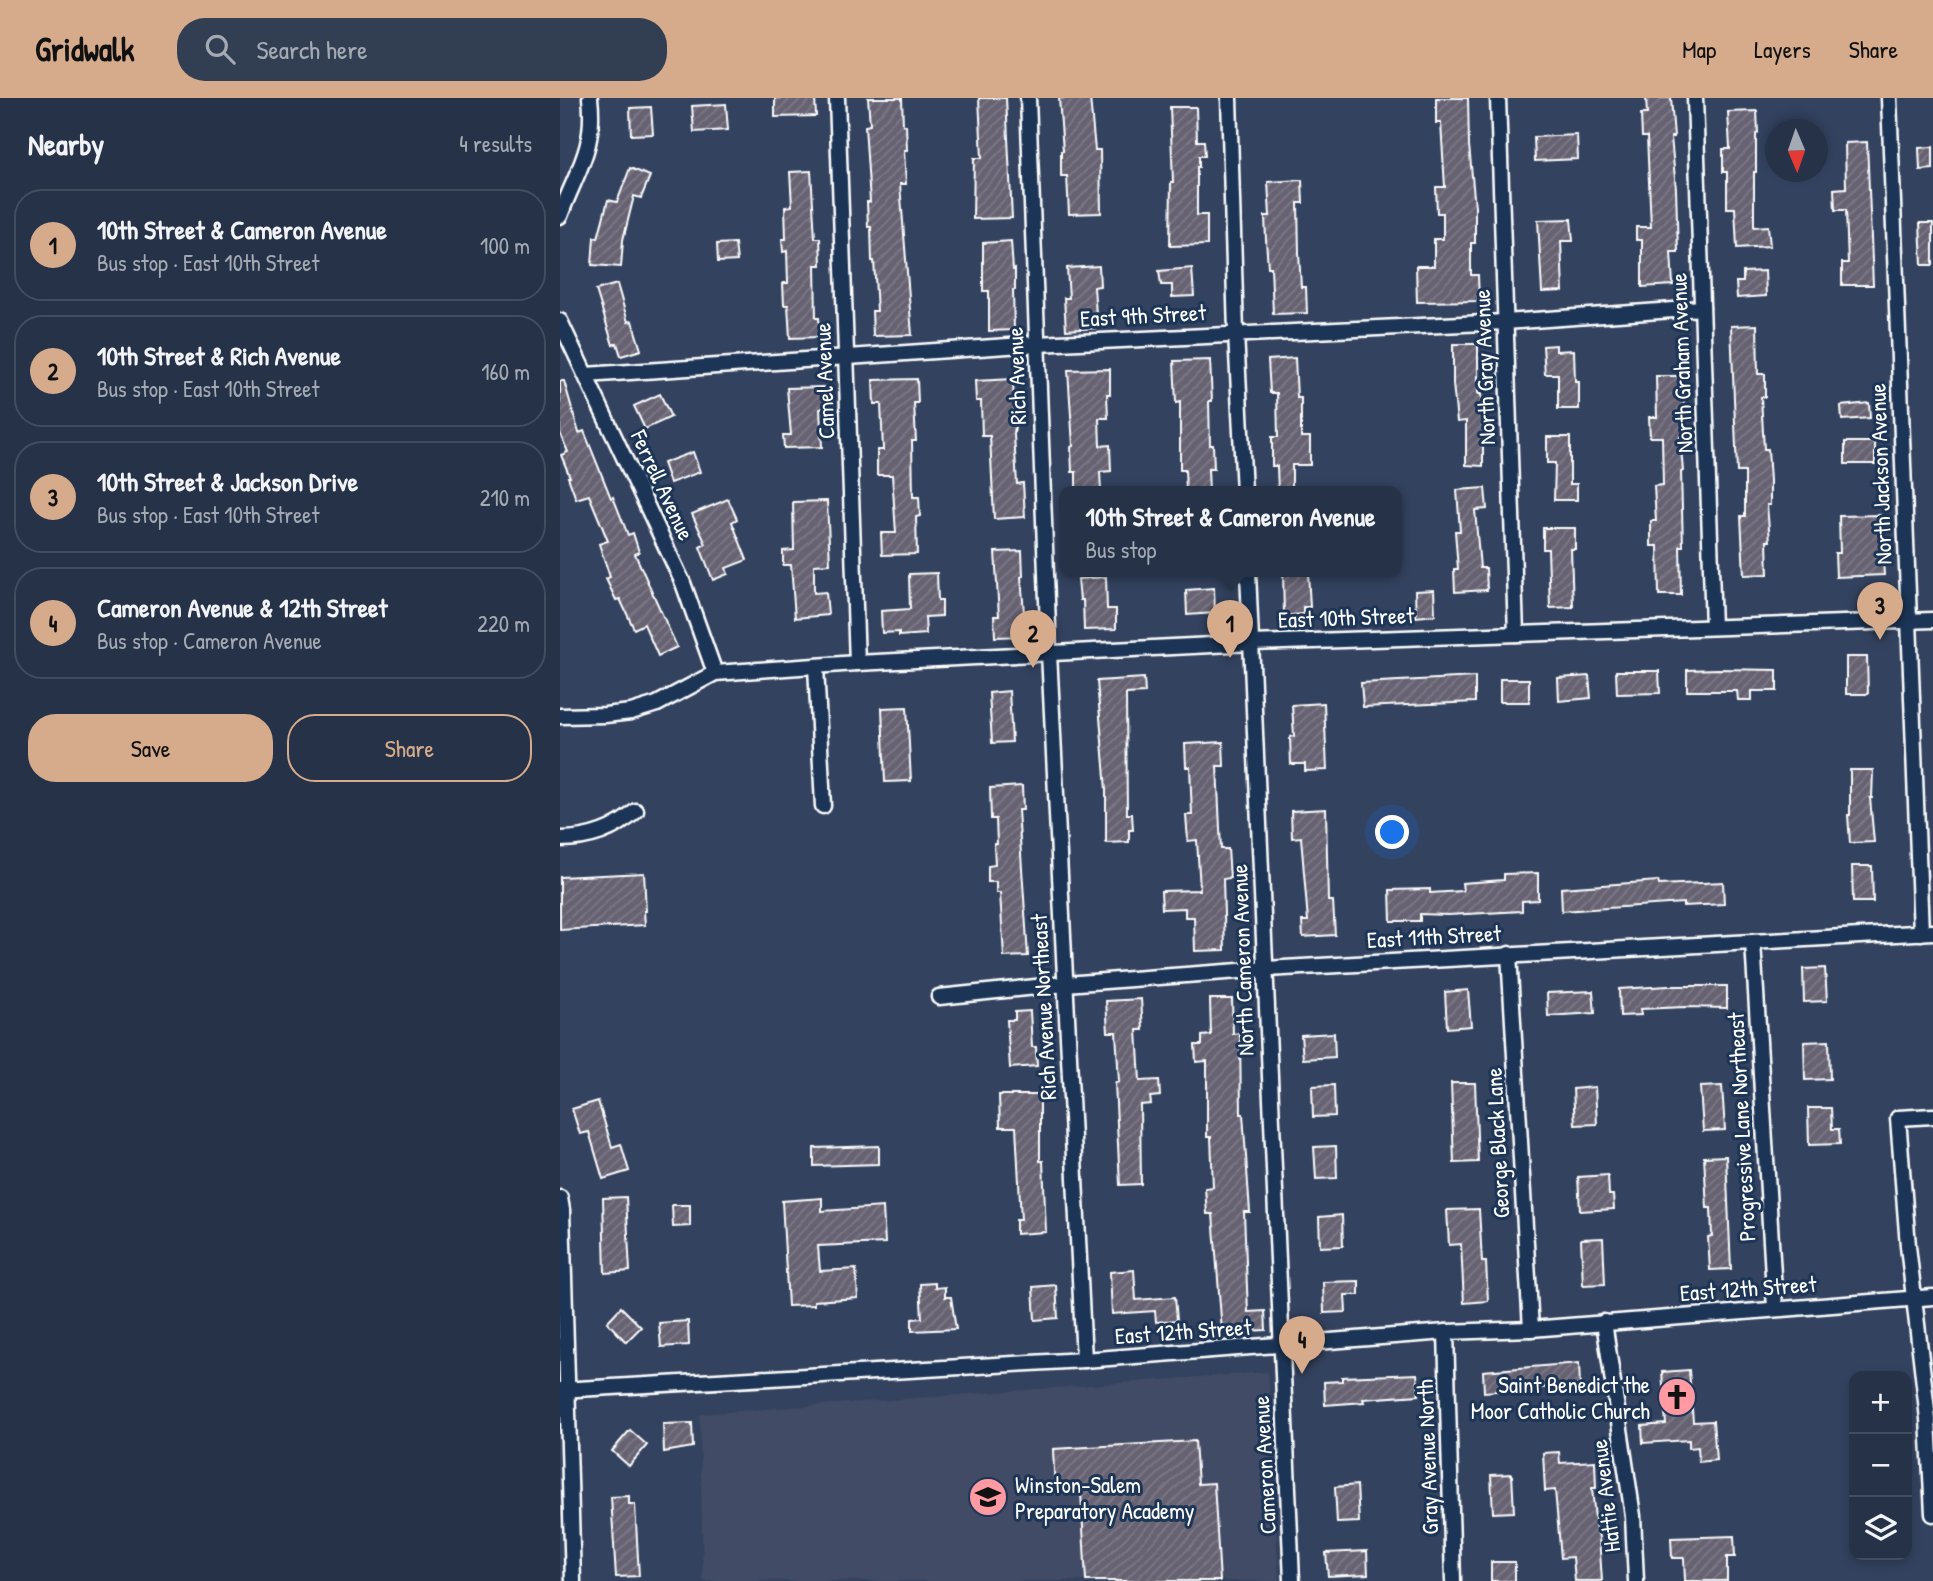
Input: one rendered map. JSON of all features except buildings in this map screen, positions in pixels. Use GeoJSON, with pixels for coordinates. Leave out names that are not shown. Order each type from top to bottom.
{"type":"FeatureCollection","features":[{"type":"Feature","properties":{"kind":"street"},"geometry":{"type":"LineString","coordinates":[[560,216],[583,165],[591,136],[590,98]]}},
{"type":"Feature","properties":{"kind":"street","name":"Camel Avenue"},"geometry":{"type":"LineString","coordinates":[[837,98],[857,663]]}},
{"type":"Feature","properties":{"kind":"street","name":"Rich Avenue"},"geometry":{"type":"LineString","coordinates":[[1028,98],[1049,653]]}},
{"type":"Feature","properties":{"kind":"street"},"geometry":{"type":"LineString","coordinates":[[1228,98],[1244,486]]}},
{"type":"Feature","properties":{"kind":"street","name":"North Gray Avenue"},"geometry":{"type":"LineString","coordinates":[[1497,98],[1516,634]]}},
{"type":"Feature","properties":{"kind":"street","name":"North Graham Avenue"},"geometry":{"type":"LineString","coordinates":[[1695,98],[1713,627]]}},
{"type":"Feature","properties":{"kind":"street","name":"North Jackson Avenue"},"geometry":{"type":"LineString","coordinates":[[1889,98],[1908,621],[1927,933]]}},
{"type":"Feature","properties":{"kind":"street","name":"East 9th Street"},"geometry":{"type":"LineString","coordinates":[[586,375],[1037,344],[1505,322],[1702,308]]}},
{"type":"Feature","properties":{"kind":"street","name":"Ferrell Avenue"},"geometry":{"type":"LineString","coordinates":[[560,321],[684,583],[715,673]]}},
{"type":"Feature","properties":{"kind":"street","name":"North Cameron Avenue"},"geometry":{"type":"LineString","coordinates":[[1248,577],[1280,1347]]}},
{"type":"Feature","properties":{"kind":"street","name":"East 10th Street"},"geometry":{"type":"LineString","coordinates":[[560,716],[605,716],[631,712],[657,704],[715,673],[857,663],[1252,643],[1933,620]]}},
{"type":"Feature","properties":{"kind":"street","name":"Rich Avenue Northeast"},"geometry":{"type":"LineString","coordinates":[[1049,653],[1084,1360]]}},
{"type":"Feature","properties":{"kind":"street"},"geometry":{"type":"LineString","coordinates":[[816,666],[823,806]]}},
{"type":"Feature","properties":{"kind":"street"},"geometry":{"type":"LineString","coordinates":[[560,839],[601,832],[627,819],[636,811]]}},
{"type":"Feature","properties":{"kind":"street","name":"East 11th Street"},"geometry":{"type":"LineString","coordinates":[[939,997],[1065,984],[1266,969],[1927,933]]}},
{"type":"Feature","properties":{"kind":"street","name":"Progressive Lane Northeast"},"geometry":{"type":"LineString","coordinates":[[1753,942],[1775,1308]]}},
{"type":"Feature","properties":{"kind":"street","name":"George Black Lane"},"geometry":{"type":"LineString","coordinates":[[1509,954],[1531,1329]]}},
{"type":"Feature","properties":{"kind":"street"},"geometry":{"type":"LineString","coordinates":[[1933,1116],[1898,1118],[1908,1246],[1931,1419],[1933,1514]]}},
{"type":"Feature","properties":{"kind":"street"},"geometry":{"type":"LineString","coordinates":[[560,1198],[564,1389],[573,1581]]}},
{"type":"Feature","properties":{"kind":"street","name":"East 12th Street"},"geometry":{"type":"LineString","coordinates":[[564,1389],[1280,1347],[1446,1332],[1531,1329],[1933,1297]]}},
{"type":"Feature","properties":{"kind":"street","name":"Hattie Avenue"},"geometry":{"type":"LineString","coordinates":[[1604,1322],[1633,1516],[1636,1581]]}},
{"type":"Feature","properties":{"kind":"street","name":"Gray Avenue North"},"geometry":{"type":"LineString","coordinates":[[1446,1332],[1453,1581]]}},
{"type":"Feature","properties":{"kind":"street","name":"Cameron Avenue"},"geometry":{"type":"LineString","coordinates":[[1280,1347],[1292,1581]]}},
{"type":"Feature","properties":{"kind":"shaded area","name":"Winston-Salem Preparatory Academy"},"geometry":{"type":"Polygon","coordinates":[[[1268,1372],[1279,1581],[703,1581],[700,1414],[1268,1372]]]}},
{"type":"Feature","properties":{"kind":"place","name":"10th Street & Jackson Drive"},"geometry":{"type":"Point","coordinates":[1880,640]}},
{"type":"Feature","properties":{"kind":"place","name":"10th Street & Cameron Avenue"},"geometry":{"type":"Point","coordinates":[1230,658]}},
{"type":"Feature","properties":{"kind":"place","name":"10th Street & Rich Avenue"},"geometry":{"type":"Point","coordinates":[1033,668]}},
{"type":"Feature","properties":{"kind":"place","name":"Cameron Avenue & 12th Street"},"geometry":{"type":"Point","coordinates":[1302,1374]}},
{"type":"Feature","properties":{"kind":"place","name":"Saint Benedict the Moor Catholic Church"},"geometry":{"type":"Point","coordinates":[1677,1397]}},
{"type":"Feature","properties":{"kind":"place","name":"Winston-Salem Preparatory Academy"},"geometry":{"type":"Point","coordinates":[988,1497]}}]}
